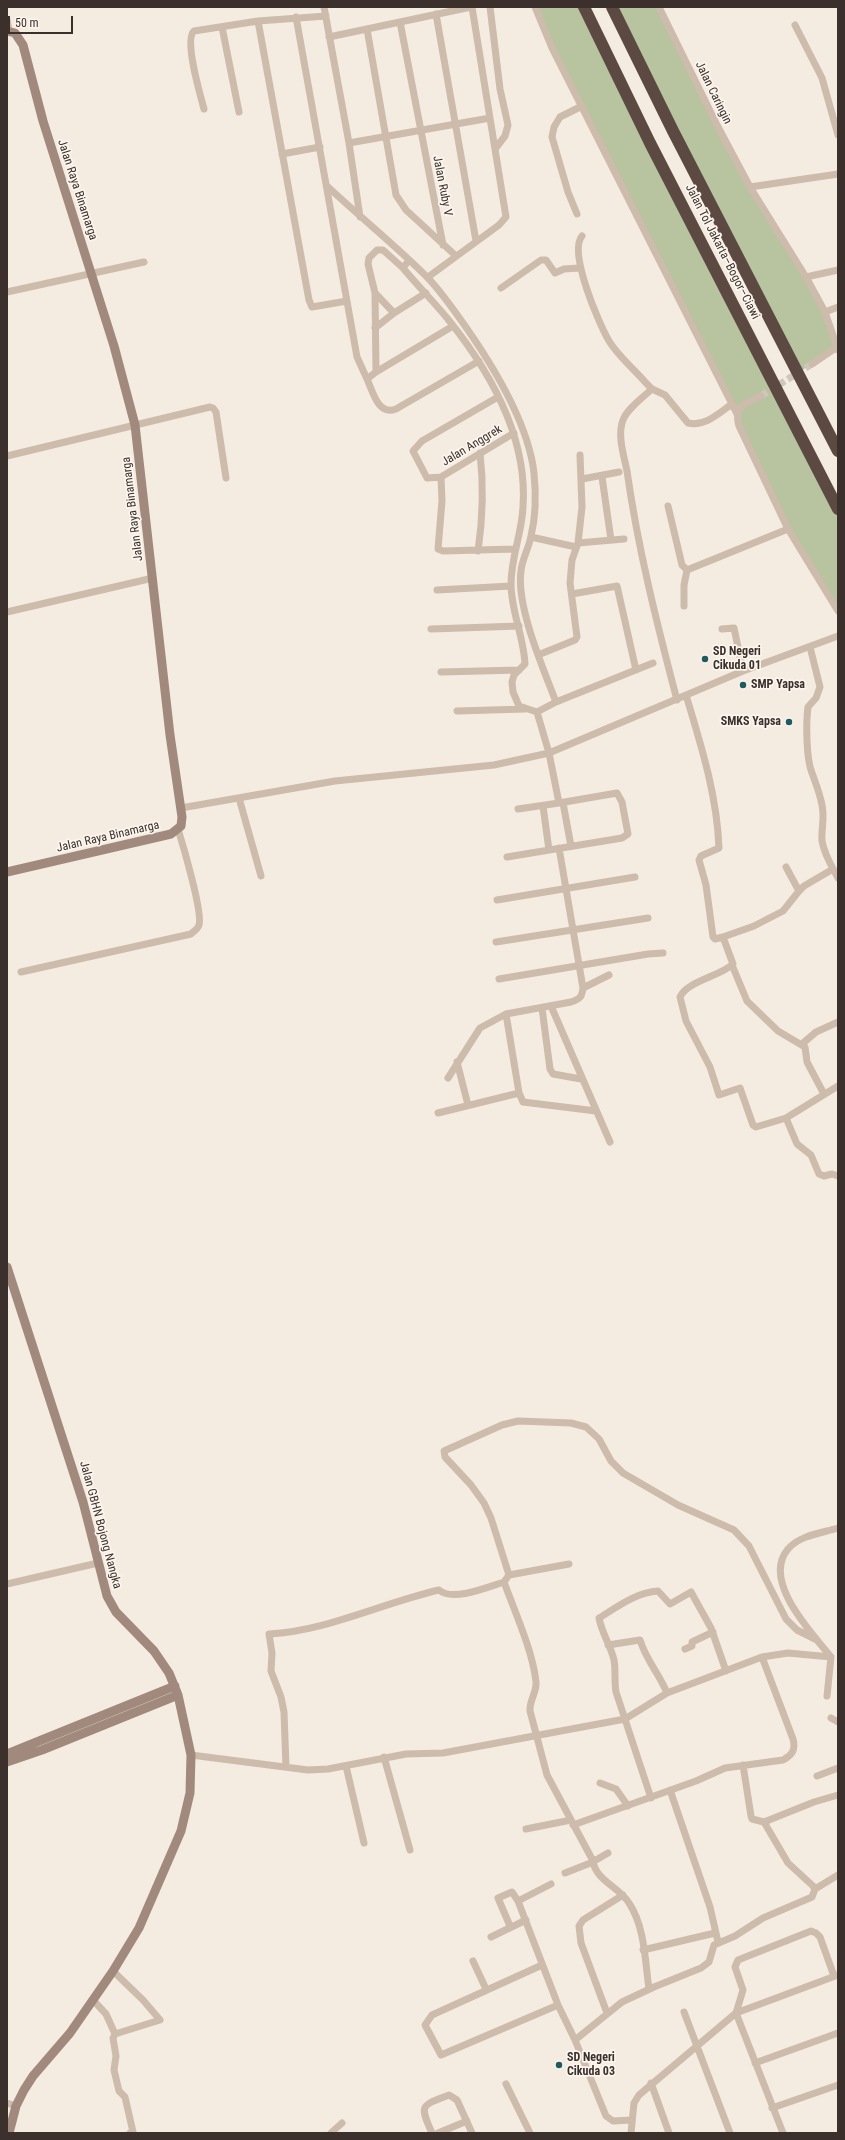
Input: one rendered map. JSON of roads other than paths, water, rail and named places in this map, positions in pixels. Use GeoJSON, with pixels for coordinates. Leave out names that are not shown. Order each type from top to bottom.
{"type":"FeatureCollection","features":[{"type":"Feature","properties":{"kind":"highway","name":"Jalan Tol Jakarta–Bogor–Ciawi"},"geometry":{"type":"LineString","coordinates":[[584,7],[650,143],[838,508]]}},
{"type":"Feature","properties":{"kind":"highway","name":"Jalan Tol Jakarta–Bogor–Ciawi"},"geometry":{"type":"LineString","coordinates":[[612,7],[673,131],[838,451]]}},
{"type":"Feature","properties":{"kind":"street"},"geometry":{"type":"LineString","coordinates":[[324,7],[349,143],[360,217]]}},
{"type":"Feature","properties":{"kind":"street"},"geometry":{"type":"LineString","coordinates":[[329,37],[471,7],[506,217],[499,225],[428,277]]}},
{"type":"Feature","properties":{"kind":"street"},"geometry":{"type":"LineString","coordinates":[[490,7],[500,89],[508,125],[505,136],[495,149]]}},
{"type":"Feature","properties":{"kind":"street"},"geometry":{"type":"LineString","coordinates":[[535,7],[552,48],[737,414],[739,426],[788,529],[838,611]]}},
{"type":"Feature","properties":{"kind":"street","name":"Jalan Caringin"},"geometry":{"type":"LineString","coordinates":[[660,7],[717,124],[750,187],[806,277],[825,312],[837,348]]}},
{"type":"Feature","properties":{"kind":"street"},"geometry":{"type":"LineString","coordinates":[[436,14],[476,241]]}},
{"type":"Feature","properties":{"kind":"street"},"geometry":{"type":"LineString","coordinates":[[204,108],[190,48],[191,36],[194,31],[258,20],[326,16]]}},
{"type":"Feature","properties":{"kind":"street"},"geometry":{"type":"LineString","coordinates":[[296,17],[357,357],[379,406],[383,409],[392,410],[479,361]]}},
{"type":"Feature","properties":{"kind":"street"},"geometry":{"type":"LineString","coordinates":[[7,20],[8,31]]}},
{"type":"Feature","properties":{"kind":"street"},"geometry":{"type":"LineString","coordinates":[[258,20],[310,305],[312,307],[348,302]]}},
{"type":"Feature","properties":{"kind":"street","name":"Jalan Ruby V"},"geometry":{"type":"LineString","coordinates":[[400,22],[443,245]]}},
{"type":"Feature","properties":{"kind":"street"},"geometry":{"type":"LineString","coordinates":[[795,25],[822,78],[838,135]]}},
{"type":"Feature","properties":{"kind":"street"},"geometry":{"type":"LineString","coordinates":[[222,27],[239,112]]}},
{"type":"Feature","properties":{"kind":"street"},"geometry":{"type":"LineString","coordinates":[[367,29],[396,195],[400,203],[456,256]]}},
{"type":"Feature","properties":{"kind":"street","name":"Jalan Raya Binamarga"},"geometry":{"type":"LineString","coordinates":[[7,872],[162,837],[171,834],[178,829],[182,817],[170,735],[135,425],[114,346],[43,121],[23,45],[15,33],[8,31]]}},
{"type":"Feature","properties":{"kind":"street"},"geometry":{"type":"LineString","coordinates":[[577,214],[568,192],[552,137],[554,127],[560,117],[582,106]]}},
{"type":"Feature","properties":{"kind":"street"},"geometry":{"type":"LineString","coordinates":[[349,143],[490,118]]}},
{"type":"Feature","properties":{"kind":"street"},"geometry":{"type":"LineString","coordinates":[[282,154],[320,147]]}},
{"type":"Feature","properties":{"kind":"street"},"geometry":{"type":"LineString","coordinates":[[750,187],[838,174]]}},
{"type":"Feature","properties":{"kind":"street"},"geometry":{"type":"LineString","coordinates":[[327,186],[428,277],[484,351],[519,422],[532,458],[535,504],[531,537],[522,565],[520,583],[527,618],[538,655],[556,702]]}},
{"type":"Feature","properties":{"kind":"street"},"geometry":{"type":"LineString","coordinates":[[582,236],[578,246],[580,268],[599,322],[610,342],[652,389],[665,395],[688,423],[692,424],[705,422],[732,404]]}},
{"type":"Feature","properties":{"kind":"street"},"geometry":{"type":"LineString","coordinates":[[376,372],[375,293],[368,264],[372,253],[383,250],[403,268],[426,293],[479,361],[498,397],[514,433],[523,473],[523,507],[518,540],[515,549],[511,586],[525,664],[518,670],[512,682],[513,692],[517,703],[525,709]]}},
{"type":"Feature","properties":{"kind":"street"},"geometry":{"type":"LineString","coordinates":[[403,268],[409,260]]}},
{"type":"Feature","properties":{"kind":"street"},"geometry":{"type":"LineString","coordinates":[[500,288],[541,260],[546,260],[555,272],[564,269],[580,268]]}},
{"type":"Feature","properties":{"kind":"street"},"geometry":{"type":"LineString","coordinates":[[7,292],[144,262]]}},
{"type":"Feature","properties":{"kind":"street"},"geometry":{"type":"LineString","coordinates":[[806,277],[838,270]]}},
{"type":"Feature","properties":{"kind":"street"},"geometry":{"type":"LineString","coordinates":[[375,293],[394,313]]}},
{"type":"Feature","properties":{"kind":"street"},"geometry":{"type":"LineString","coordinates":[[375,328],[394,313],[426,293]]}},
{"type":"Feature","properties":{"kind":"street"},"geometry":{"type":"LineString","coordinates":[[825,312],[838,307]]}},
{"type":"Feature","properties":{"kind":"street"},"geometry":{"type":"LineString","coordinates":[[367,379],[376,372],[453,326]]}},
{"type":"Feature","properties":{"kind":"street"},"geometry":{"type":"LineString","coordinates":[[812,364],[837,348]]}},
{"type":"Feature","properties":{"kind":"street"},"geometry":{"type":"LineString","coordinates":[[652,389],[623,419],[621,427],[632,509],[650,596],[677,700]]}},
{"type":"Feature","properties":{"kind":"street"},"geometry":{"type":"LineString","coordinates":[[737,414],[741,406],[761,396]]}},
{"type":"Feature","properties":{"kind":"street"},"geometry":{"type":"LineString","coordinates":[[498,397],[416,447],[413,451],[427,478],[441,477],[442,501],[437,548],[443,551],[515,549]]}},
{"type":"Feature","properties":{"kind":"street"},"geometry":{"type":"LineString","coordinates":[[7,456],[212,407],[216,416],[226,478]]}},
{"type":"Feature","properties":{"kind":"street","name":"Jalan Anggrek"},"geometry":{"type":"LineString","coordinates":[[441,477],[514,433]]}},
{"type":"Feature","properties":{"kind":"street"},"geometry":{"type":"LineString","coordinates":[[478,551],[484,514],[484,484],[480,453]]}},
{"type":"Feature","properties":{"kind":"street"},"geometry":{"type":"LineString","coordinates":[[538,655],[576,639],[570,583],[572,560],[577,545],[582,507],[580,455]]}},
{"type":"Feature","properties":{"kind":"street"},"geometry":{"type":"LineString","coordinates":[[582,479],[602,477],[619,472]]}},
{"type":"Feature","properties":{"kind":"street"},"geometry":{"type":"LineString","coordinates":[[602,477],[611,540]]}},
{"type":"Feature","properties":{"kind":"street"},"geometry":{"type":"LineString","coordinates":[[668,506],[682,565],[687,570]]}},
{"type":"Feature","properties":{"kind":"street"},"geometry":{"type":"LineString","coordinates":[[687,570],[788,529]]}},
{"type":"Feature","properties":{"kind":"street"},"geometry":{"type":"LineString","coordinates":[[531,537],[577,545],[624,539]]}},
{"type":"Feature","properties":{"kind":"street"},"geometry":{"type":"LineString","coordinates":[[684,606],[684,585],[687,570]]}},
{"type":"Feature","properties":{"kind":"street"},"geometry":{"type":"LineString","coordinates":[[7,612],[153,578]]}},
{"type":"Feature","properties":{"kind":"street"},"geometry":{"type":"LineString","coordinates":[[437,590],[511,586]]}},
{"type":"Feature","properties":{"kind":"street"},"geometry":{"type":"LineString","coordinates":[[572,594],[617,586],[636,670]]}},
{"type":"Feature","properties":{"kind":"street"},"geometry":{"type":"LineString","coordinates":[[431,629],[518,626]]}},
{"type":"Feature","properties":{"kind":"street"},"geometry":{"type":"LineString","coordinates":[[722,629],[734,628],[743,671]]}},
{"type":"Feature","properties":{"kind":"street"},"geometry":{"type":"LineString","coordinates":[[181,808],[335,781],[494,765],[549,753],[743,671],[838,636]]}},
{"type":"Feature","properties":{"kind":"street"},"geometry":{"type":"LineString","coordinates":[[810,647],[820,687],[816,698],[808,707],[807,736],[812,773],[816,781],[822,806],[824,824],[822,842],[838,878]]}},
{"type":"Feature","properties":{"kind":"street"},"geometry":{"type":"LineString","coordinates":[[457,711],[525,709],[537,712],[556,702],[653,664]]}},
{"type":"Feature","properties":{"kind":"street"},"geometry":{"type":"LineString","coordinates":[[441,672],[518,670]]}},
{"type":"Feature","properties":{"kind":"street"},"geometry":{"type":"LineString","coordinates":[[686,695],[709,774],[719,833],[719,848],[701,856],[699,860],[706,885],[713,937],[715,939],[723,937],[754,926],[780,913],[804,886],[833,869]]}},
{"type":"Feature","properties":{"kind":"street"},"geometry":{"type":"LineString","coordinates":[[537,712],[549,753],[571,846]]}},
{"type":"Feature","properties":{"kind":"street"},"geometry":{"type":"LineString","coordinates":[[507,857],[625,838],[629,832],[622,802],[617,793],[518,810]]}},
{"type":"Feature","properties":{"kind":"street"},"geometry":{"type":"LineString","coordinates":[[239,798],[261,876]]}},
{"type":"Feature","properties":{"kind":"street"},"geometry":{"type":"LineString","coordinates":[[543,806],[549,850]]}},
{"type":"Feature","properties":{"kind":"street"},"geometry":{"type":"LineString","coordinates":[[21,972],[191,934],[197,930],[200,920],[196,897],[178,829]]}},
{"type":"Feature","properties":{"kind":"street"},"geometry":{"type":"LineString","coordinates":[[448,1078],[480,1028],[506,1014],[577,1000],[582,995],[583,988],[578,966],[559,848]]}},
{"type":"Feature","properties":{"kind":"street"},"geometry":{"type":"LineString","coordinates":[[786,867],[799,891]]}},
{"type":"Feature","properties":{"kind":"street"},"geometry":{"type":"LineString","coordinates":[[498,900],[635,877]]}},
{"type":"Feature","properties":{"kind":"street"},"geometry":{"type":"LineString","coordinates":[[496,942],[648,918]]}},
{"type":"Feature","properties":{"kind":"street"},"geometry":{"type":"LineString","coordinates":[[723,937],[732,965],[747,1001],[778,1031],[802,1044],[807,1053],[807,1062],[824,1094]]}},
{"type":"Feature","properties":{"kind":"street"},"geometry":{"type":"LineString","coordinates":[[499,979],[663,953]]}},
{"type":"Feature","properties":{"kind":"street"},"geometry":{"type":"LineString","coordinates":[[732,965],[688,988],[680,997],[686,1022],[710,1068],[719,1095],[740,1088],[753,1125],[756,1127],[786,1118],[838,1086]]}},
{"type":"Feature","properties":{"kind":"street"},"geometry":{"type":"LineString","coordinates":[[583,988],[609,975]]}},
{"type":"Feature","properties":{"kind":"street"},"geometry":{"type":"LineString","coordinates":[[551,1006],[581,1079],[610,1142]]}},
{"type":"Feature","properties":{"kind":"street"},"geometry":{"type":"LineString","coordinates":[[542,1008],[550,1069],[553,1074],[581,1079]]}},
{"type":"Feature","properties":{"kind":"street"},"geometry":{"type":"LineString","coordinates":[[506,1014],[520,1098],[527,1103],[596,1111]]}},
{"type":"Feature","properties":{"kind":"street"},"geometry":{"type":"LineString","coordinates":[[802,1044],[816,1032],[838,1022]]}},
{"type":"Feature","properties":{"kind":"street"},"geometry":{"type":"LineString","coordinates":[[457,1062],[468,1105]]}},
{"type":"Feature","properties":{"kind":"street"},"geometry":{"type":"LineString","coordinates":[[438,1113],[519,1093]]}},
{"type":"Feature","properties":{"kind":"street"},"geometry":{"type":"LineString","coordinates":[[786,1118],[797,1144],[811,1155],[819,1174],[824,1176],[832,1174],[838,1176]]}},
{"type":"Feature","properties":{"kind":"street","name":"Jalan GBHN Bojong Nangka"},"geometry":{"type":"LineString","coordinates":[[7,1267],[83,1502],[98,1563],[111,1604],[123,1620],[154,1651],[177,1691],[191,1755],[190,1793],[181,1831],[139,1928],[114,1971],[70,2033],[11,2104],[9,2133]]}},
{"type":"Feature","properties":{"kind":"street"},"geometry":{"type":"LineString","coordinates":[[509,1575],[491,1518],[484,1503],[471,1485],[445,1457],[444,1451],[502,1425],[518,1421],[571,1423],[586,1427],[593,1432],[610,1461],[623,1473],[678,1505],[728,1527],[738,1534],[750,1546],[786,1619],[797,1630],[818,1640]]}},
{"type":"Feature","properties":{"kind":"street"},"geometry":{"type":"LineString","coordinates":[[826,1696],[831,1657],[787,1597],[781,1578],[781,1567],[783,1558],[788,1549],[798,1541],[838,1528]]}},
{"type":"Feature","properties":{"kind":"street"},"geometry":{"type":"LineString","coordinates":[[7,1584],[98,1563]]}},
{"type":"Feature","properties":{"kind":"street"},"geometry":{"type":"LineString","coordinates":[[286,1767],[284,1712],[281,1697],[271,1671],[272,1653],[269,1634],[286,1633],[328,1623],[415,1595],[439,1590],[442,1593],[456,1596],[504,1582],[509,1575],[569,1564]]}},
{"type":"Feature","properties":{"kind":"street"},"geometry":{"type":"LineString","coordinates":[[504,1582],[529,1653],[536,1683],[530,1707],[536,1737],[547,1775],[593,1861],[597,1872],[623,1895],[635,1914],[640,1927],[649,1989]]}},
{"type":"Feature","properties":{"kind":"street"},"geometry":{"type":"LineString","coordinates":[[650,1798],[615,1685],[614,1662],[603,1636],[599,1618],[634,1598],[649,1592],[658,1591],[670,1604],[691,1592],[705,1614],[726,1670]]}},
{"type":"Feature","properties":{"kind":"street"},"geometry":{"type":"LineString","coordinates":[[685,1649],[692,1646],[692,1642],[713,1632]]}},
{"type":"Feature","properties":{"kind":"street"},"geometry":{"type":"LineString","coordinates":[[608,1645],[640,1640],[649,1660],[661,1678],[668,1693]]}},
{"type":"Feature","properties":{"kind":"street"},"geometry":{"type":"LineString","coordinates":[[191,1755],[308,1770],[346,1766],[384,1757],[443,1753],[536,1737],[626,1719],[668,1693],[762,1657],[788,1653],[831,1657]]}},
{"type":"Feature","properties":{"kind":"street"},"geometry":{"type":"LineString","coordinates":[[526,1829],[572,1822],[628,1806],[696,1781],[725,1768],[783,1760],[790,1756],[795,1746],[762,1657]]}},
{"type":"Feature","properties":{"kind":"street"},"geometry":{"type":"LineString","coordinates":[[7,1754],[177,1691]]}},
{"type":"Feature","properties":{"kind":"street"},"geometry":{"type":"LineString","coordinates":[[7,1762],[42,1750],[177,1691]]}},
{"type":"Feature","properties":{"kind":"street"},"geometry":{"type":"LineString","coordinates":[[831,1718],[838,1722]]}},
{"type":"Feature","properties":{"kind":"street"},"geometry":{"type":"LineString","coordinates":[[384,1757],[410,1850]]}},
{"type":"Feature","properties":{"kind":"street"},"geometry":{"type":"LineString","coordinates":[[742,1765],[752,1819],[764,1822],[814,1802],[838,1795]]}},
{"type":"Feature","properties":{"kind":"street"},"geometry":{"type":"LineString","coordinates":[[346,1766],[364,1843]]}},
{"type":"Feature","properties":{"kind":"street"},"geometry":{"type":"LineString","coordinates":[[817,1776],[838,1768]]}},
{"type":"Feature","properties":{"kind":"street"},"geometry":{"type":"LineString","coordinates":[[600,1783],[616,1789],[628,1806]]}},
{"type":"Feature","properties":{"kind":"street"},"geometry":{"type":"LineString","coordinates":[[670,1790],[710,1907],[718,1942]]}},
{"type":"Feature","properties":{"kind":"street"},"geometry":{"type":"LineString","coordinates":[[764,1822],[788,1863],[815,1889]]}},
{"type":"Feature","properties":{"kind":"street"},"geometry":{"type":"LineString","coordinates":[[565,1873],[608,1853]]}},
{"type":"Feature","properties":{"kind":"street"},"geometry":{"type":"LineString","coordinates":[[575,2040],[622,2002],[649,1989],[701,1968],[709,1962],[711,1949],[718,1942],[735,1936],[763,1918],[810,1900],[815,1889],[838,1875]]}},
{"type":"Feature","properties":{"kind":"street"},"geometry":{"type":"LineString","coordinates":[[518,1901],[551,1884]]}},
{"type":"Feature","properties":{"kind":"street"},"geometry":{"type":"LineString","coordinates":[[510,1926],[498,1898],[512,1892],[518,1901],[526,1920],[558,2005],[575,2040],[606,2116],[613,2121],[632,2120]]}},
{"type":"Feature","properties":{"kind":"street"},"geometry":{"type":"LineString","coordinates":[[607,2013],[581,1943],[578,1926],[583,1920],[623,1895]]}},
{"type":"Feature","properties":{"kind":"street"},"geometry":{"type":"LineString","coordinates":[[490,1937],[510,1926],[526,1920]]}},
{"type":"Feature","properties":{"kind":"street"},"geometry":{"type":"LineString","coordinates":[[631,2133],[636,2099],[651,2083],[736,2013],[836,1976],[820,1937],[811,1931],[738,1960],[735,1967],[743,1990],[736,2013],[783,2133]]}},
{"type":"Feature","properties":{"kind":"street"},"geometry":{"type":"LineString","coordinates":[[643,1950],[715,1932]]}},
{"type":"Feature","properties":{"kind":"street"},"geometry":{"type":"LineString","coordinates":[[473,1961],[486,1989]]}},
{"type":"Feature","properties":{"kind":"street"},"geometry":{"type":"LineString","coordinates":[[542,1965],[486,1989],[432,2015],[425,2025],[441,2055],[558,2005]]}},
{"type":"Feature","properties":{"kind":"street"},"geometry":{"type":"LineString","coordinates":[[114,1971],[143,2000],[160,2020],[115,2034]]}},
{"type":"Feature","properties":{"kind":"street"},"geometry":{"type":"LineString","coordinates":[[93,2000],[106,2014],[115,2034],[113,2038],[116,2056],[114,2070],[119,2091],[125,2097],[133,2132],[130,2133]]}},
{"type":"Feature","properties":{"kind":"street"},"geometry":{"type":"LineString","coordinates":[[684,2012],[698,2045],[730,2133]]}},
{"type":"Feature","properties":{"kind":"street"},"geometry":{"type":"LineString","coordinates":[[755,2064],[838,2033]]}},
{"type":"Feature","properties":{"kind":"street"},"geometry":{"type":"LineString","coordinates":[[651,2083],[669,2133]]}},
{"type":"Feature","properties":{"kind":"street"},"geometry":{"type":"LineString","coordinates":[[506,2084],[530,2133]]}},
{"type":"Feature","properties":{"kind":"street"},"geometry":{"type":"LineString","coordinates":[[772,2108],[838,2085]]}},
{"type":"Feature","properties":{"kind":"street"},"geometry":{"type":"LineString","coordinates":[[432,2133],[424,2114],[424,2108],[427,2104],[449,2095],[457,2100],[472,2133]]}},
{"type":"Feature","properties":{"kind":"street"},"geometry":{"type":"LineString","coordinates":[[438,2133],[467,2121]]}},
{"type":"Feature","properties":{"kind":"street"},"geometry":{"type":"LineString","coordinates":[[331,2133],[342,2123]]}},
{"type":"Feature","properties":{"kind":"tunnel"},"geometry":{"type":"LineString","coordinates":[[761,396],[812,364]]}},
{"type":"Feature","properties":{"kind":"place","name":"SD Negeri Cikuda 01"},"geometry":{"type":"Point","coordinates":[705,659]}},
{"type":"Feature","properties":{"kind":"place","name":"SMP Yapsa"},"geometry":{"type":"Point","coordinates":[743,685]}},
{"type":"Feature","properties":{"kind":"place","name":"SMKS Yapsa"},"geometry":{"type":"Point","coordinates":[789,722]}},
{"type":"Feature","properties":{"kind":"place","name":"SD Negeri Cikuda 03"},"geometry":{"type":"Point","coordinates":[559,2065]}}]}
